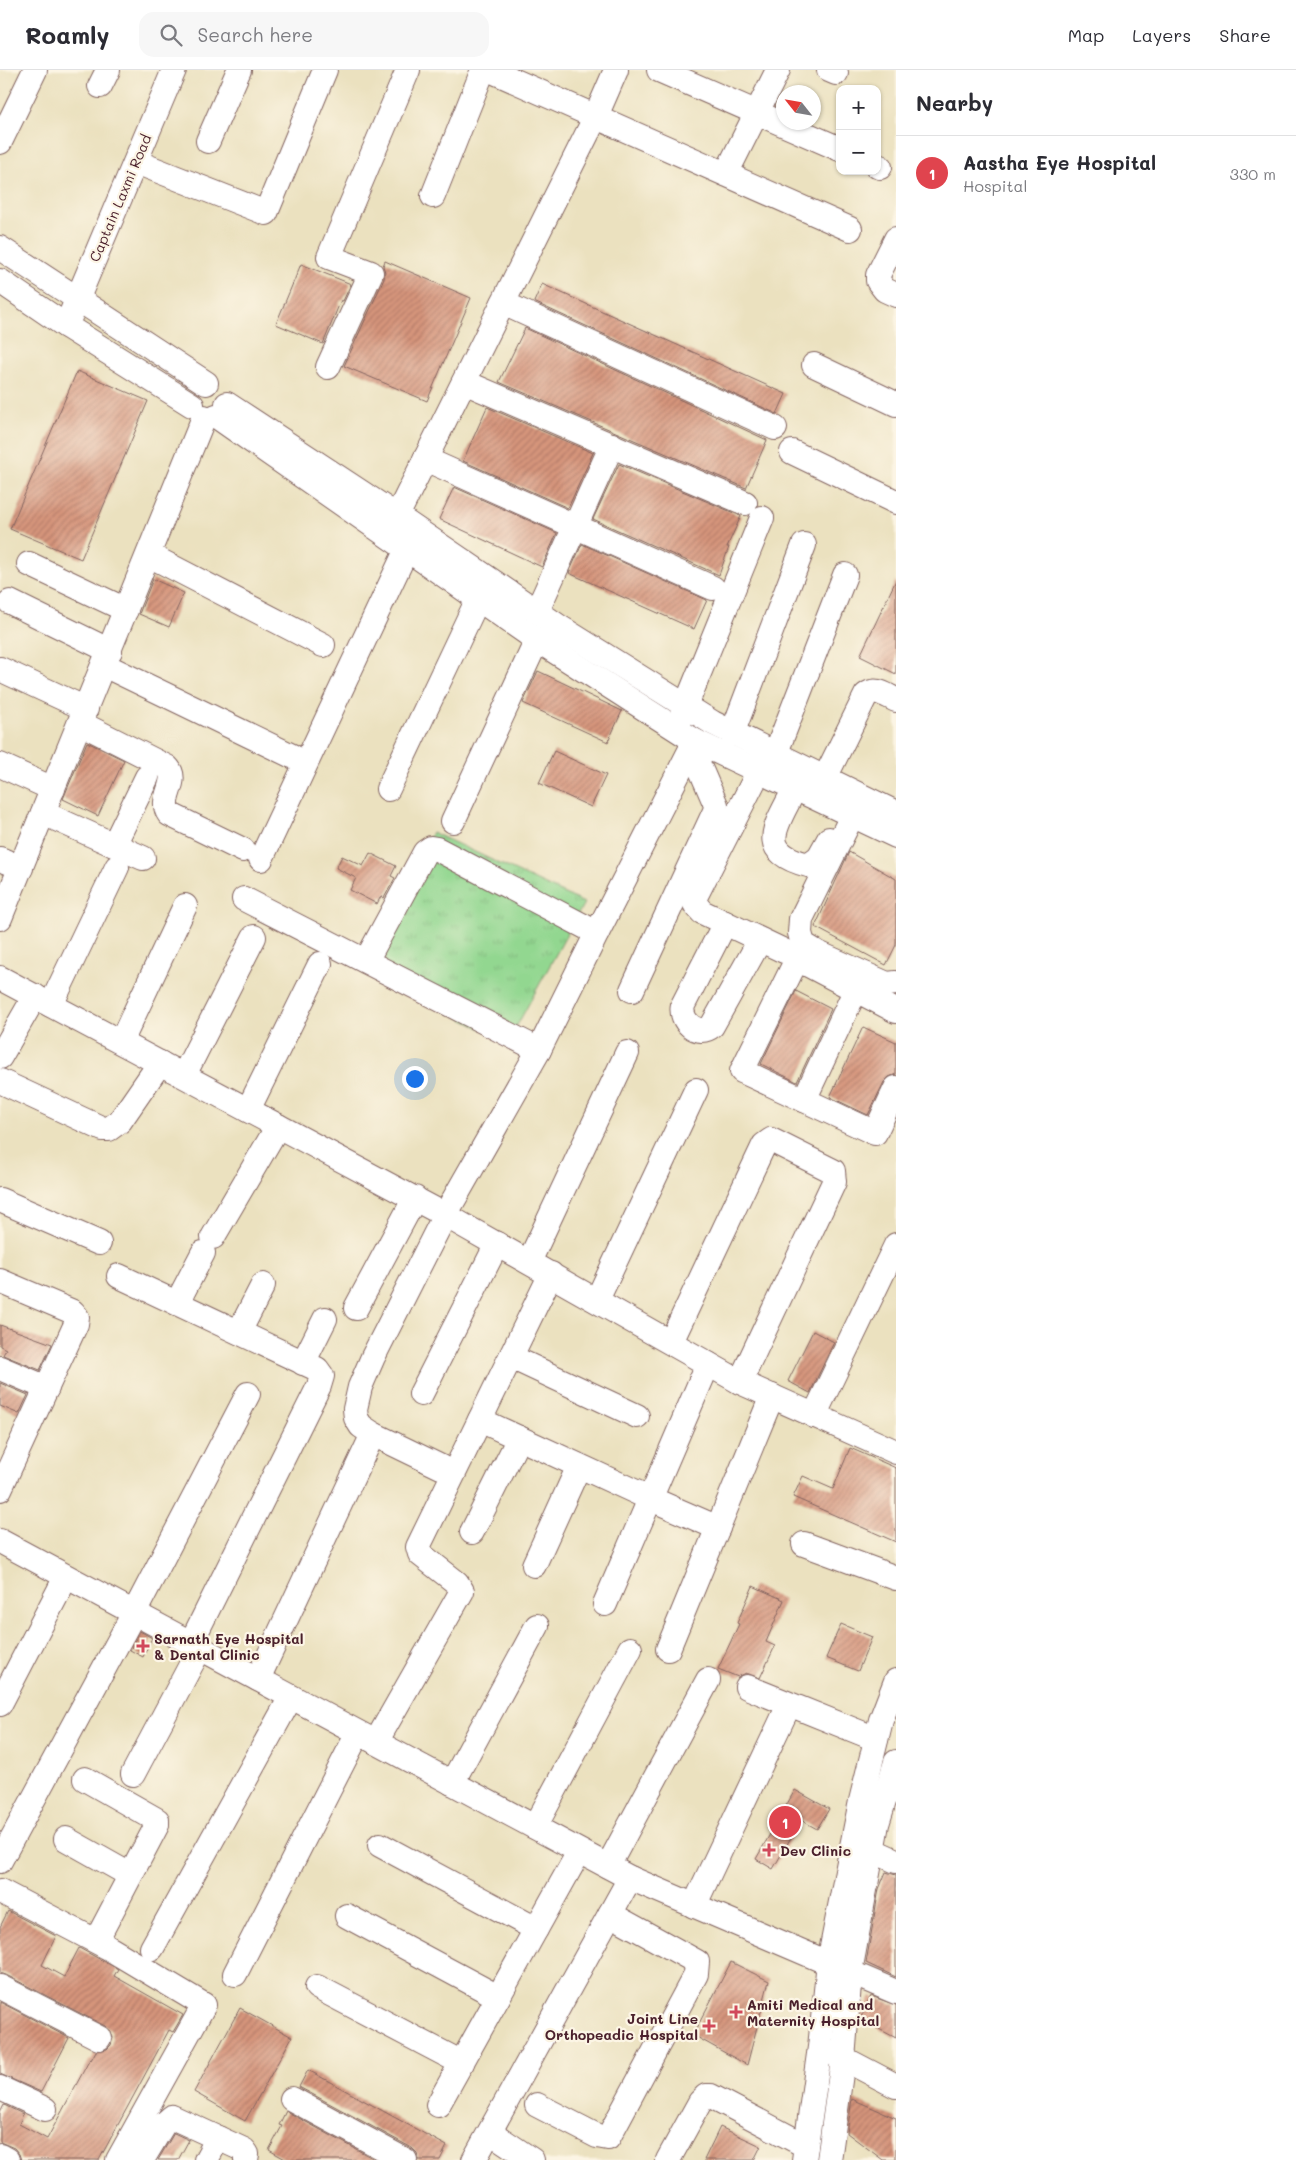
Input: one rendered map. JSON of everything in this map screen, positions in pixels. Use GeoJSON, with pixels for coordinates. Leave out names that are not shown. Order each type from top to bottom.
{"type":"FeatureCollection","features":[{"type":"Feature","properties":{"kind":"street"},"geometry":{"type":"LineString","coordinates":[[0,142],[8,104],[36,70]]}},
{"type":"Feature","properties":{"kind":"street","name":"Captain Laxmi Road"},"geometry":{"type":"LineString","coordinates":[[66,326],[174,70]]}},
{"type":"Feature","properties":{"kind":"street"},"geometry":{"type":"LineString","coordinates":[[208,141],[239,70]]}},
{"type":"Feature","properties":{"kind":"street"},"geometry":{"type":"LineString","coordinates":[[136,162],[266,213],[325,70]]}},
{"type":"Feature","properties":{"kind":"street"},"geometry":{"type":"LineString","coordinates":[[328,367],[371,273],[329,257],[408,70]]}},
{"type":"Feature","properties":{"kind":"street"},"geometry":{"type":"LineString","coordinates":[[433,196],[483,70]]}},
{"type":"Feature","properties":{"kind":"street"},"geometry":{"type":"LineString","coordinates":[[490,70],[850,229]]}},
{"type":"Feature","properties":{"kind":"street"},"geometry":{"type":"LineString","coordinates":[[392,526],[596,116],[616,70]]}},
{"type":"Feature","properties":{"kind":"street"},"geometry":{"type":"LineString","coordinates":[[659,70],[836,147]]}},
{"type":"Feature","properties":{"kind":"street"},"geometry":{"type":"LineString","coordinates":[[726,174],[778,70]]}},
{"type":"Feature","properties":{"kind":"street"},"geometry":{"type":"LineString","coordinates":[[896,239],[878,275],[878,281],[885,290],[896,296]]}},
{"type":"Feature","properties":{"kind":"street"},"geometry":{"type":"LineString","coordinates":[[0,248],[206,383],[200,385],[193,394],[210,411]]}},
{"type":"Feature","properties":{"kind":"street"},"geometry":{"type":"LineString","coordinates":[[0,281],[66,326],[210,411],[392,526],[537,610],[732,734],[896,813]]}},
{"type":"Feature","properties":{"kind":"street"},"geometry":{"type":"LineString","coordinates":[[503,303],[775,428]]}},
{"type":"Feature","properties":{"kind":"street"},"geometry":{"type":"LineString","coordinates":[[814,365],[896,404]]}},
{"type":"Feature","properties":{"kind":"street"},"geometry":{"type":"LineString","coordinates":[[464,382],[612,445],[754,510],[686,706],[687,739],[716,805],[715,811],[632,990]]}},
{"type":"Feature","properties":{"kind":"street"},"geometry":{"type":"LineString","coordinates":[[0,918],[10,863],[43,812],[210,411]]}},
{"type":"Feature","properties":{"kind":"street"},"geometry":{"type":"LineString","coordinates":[[537,610],[612,445]]}},
{"type":"Feature","properties":{"kind":"street"},"geometry":{"type":"LineString","coordinates":[[792,452],[896,502]]}},
{"type":"Feature","properties":{"kind":"street"},"geometry":{"type":"LineString","coordinates":[[426,459],[713,588]]}},
{"type":"Feature","properties":{"kind":"street"},"geometry":{"type":"LineString","coordinates":[[392,526],[407,548],[537,640],[687,739],[896,836]]}},
{"type":"Feature","properties":{"kind":"street"},"geometry":{"type":"LineString","coordinates":[[732,734],[804,545]]}},
{"type":"Feature","properties":{"kind":"street"},"geometry":{"type":"LineString","coordinates":[[0,670],[83,716],[166,767],[171,772],[172,777],[165,800],[166,809],[169,814],[252,855],[407,548]]}},
{"type":"Feature","properties":{"kind":"street"},"geometry":{"type":"LineString","coordinates":[[149,554],[323,645]]}},
{"type":"Feature","properties":{"kind":"street"},"geometry":{"type":"LineString","coordinates":[[29,564],[126,610]]}},
{"type":"Feature","properties":{"kind":"street"},"geometry":{"type":"LineString","coordinates":[[775,754],[845,575]]}},
{"type":"Feature","properties":{"kind":"street"},"geometry":{"type":"LineString","coordinates":[[388,789],[478,599]]}},
{"type":"Feature","properties":{"kind":"street"},"geometry":{"type":"LineString","coordinates":[[10,602],[107,658],[292,756]]}},
{"type":"Feature","properties":{"kind":"street"},"geometry":{"type":"LineString","coordinates":[[453,820],[537,640]]}},
{"type":"Feature","properties":{"kind":"street"},"geometry":{"type":"LineString","coordinates":[[825,778],[866,695],[873,691],[878,691],[896,700]]}},
{"type":"Feature","properties":{"kind":"street"},"geometry":{"type":"LineString","coordinates":[[441,1467],[373,1434],[361,1426],[356,1418],[355,1409],[360,1387],[373,1357],[445,1214],[540,1050],[597,933],[687,739]]}},
{"type":"Feature","properties":{"kind":"street"},"geometry":{"type":"LineString","coordinates":[[0,766],[53,789]]}},
{"type":"Feature","properties":{"kind":"street"},"geometry":{"type":"LineString","coordinates":[[759,771],[695,897],[694,904],[702,912],[784,951]]}},
{"type":"Feature","properties":{"kind":"street"},"geometry":{"type":"LineString","coordinates":[[0,1058],[43,1001],[116,856],[147,777]]}},
{"type":"Feature","properties":{"kind":"street"},"geometry":{"type":"LineString","coordinates":[[795,788],[777,828],[773,842],[781,853],[790,858],[808,865],[814,863],[848,814]]}},
{"type":"Feature","properties":{"kind":"street"},"geometry":{"type":"LineString","coordinates":[[43,812],[116,856],[143,858]]}},
{"type":"Feature","properties":{"kind":"street"},"geometry":{"type":"LineString","coordinates":[[848,814],[801,919],[800,933],[803,944],[818,953],[887,984],[896,983]]}},
{"type":"Feature","properties":{"kind":"street"},"geometry":{"type":"LineString","coordinates":[[366,961],[425,852],[431,848],[437,849],[597,933]]}},
{"type":"Feature","properties":{"kind":"street"},"geometry":{"type":"LineString","coordinates":[[244,899],[540,1050]]}},
{"type":"Feature","properties":{"kind":"street"},"geometry":{"type":"LineString","coordinates":[[121,1042],[184,906]]}},
{"type":"Feature","properties":{"kind":"street"},"geometry":{"type":"LineString","coordinates":[[725,923],[683,1005],[683,1018],[688,1024],[701,1031],[708,1030],[712,1026],[760,940]]}},
{"type":"Feature","properties":{"kind":"street"},"geometry":{"type":"LineString","coordinates":[[184,1075],[254,937]]}},
{"type":"Feature","properties":{"kind":"street"},"geometry":{"type":"LineString","coordinates":[[896,1011],[797,959],[742,1071],[875,1133],[896,1088]]}},
{"type":"Feature","properties":{"kind":"street"},"geometry":{"type":"LineString","coordinates":[[248,1110],[320,964]]}},
{"type":"Feature","properties":{"kind":"street"},"geometry":{"type":"LineString","coordinates":[[0,978],[445,1214],[740,1382],[896,1452]]}},
{"type":"Feature","properties":{"kind":"street"},"geometry":{"type":"LineString","coordinates":[[804,1100],[856,989]]}},
{"type":"Feature","properties":{"kind":"street"},"geometry":{"type":"LineString","coordinates":[[529,1262],[627,1053]]}},
{"type":"Feature","properties":{"kind":"street"},"geometry":{"type":"LineString","coordinates":[[0,1081],[104,1129],[110,1129],[120,1121],[160,1063]]}},
{"type":"Feature","properties":{"kind":"street"},"geometry":{"type":"LineString","coordinates":[[597,1300],[696,1090]]}},
{"type":"Feature","properties":{"kind":"street"},"geometry":{"type":"LineString","coordinates":[[177,1303],[208,1245],[278,1126]]}},
{"type":"Feature","properties":{"kind":"street"},"geometry":{"type":"LineString","coordinates":[[671,1342],[764,1145],[771,1140],[833,1171],[834,1182],[740,1382]]}},
{"type":"Feature","properties":{"kind":"street"},"geometry":{"type":"LineString","coordinates":[[356,1308],[414,1198]]}},
{"type":"Feature","properties":{"kind":"street"},"geometry":{"type":"LineString","coordinates":[[0,1200],[99,1243]]}},
{"type":"Feature","properties":{"kind":"street"},"geometry":{"type":"LineString","coordinates":[[421,1394],[497,1244]]}},
{"type":"Feature","properties":{"kind":"street"},"geometry":{"type":"LineString","coordinates":[[814,1416],[896,1245]]}},
{"type":"Feature","properties":{"kind":"street"},"geometry":{"type":"LineString","coordinates":[[235,1974],[367,1738],[462,1591],[457,1583],[418,1551],[551,1274]]}},
{"type":"Feature","properties":{"kind":"street"},"geometry":{"type":"LineString","coordinates":[[119,1276],[304,1363],[322,1376],[319,1386],[133,1774]]}},
{"type":"Feature","properties":{"kind":"street"},"geometry":{"type":"LineString","coordinates":[[0,1281],[73,1312],[77,1317],[76,1324],[0,1490]]}},
{"type":"Feature","properties":{"kind":"street"},"geometry":{"type":"LineString","coordinates":[[239,1332],[263,1284]]}},
{"type":"Feature","properties":{"kind":"street"},"geometry":{"type":"LineString","coordinates":[[304,1363],[325,1319]]}},
{"type":"Feature","properties":{"kind":"street"},"geometry":{"type":"LineString","coordinates":[[511,1357],[637,1416]]}},
{"type":"Feature","properties":{"kind":"street"},"geometry":{"type":"LineString","coordinates":[[605,1604],[708,1364]]}},
{"type":"Feature","properties":{"kind":"street"},"geometry":{"type":"LineString","coordinates":[[0,1368],[47,1388]]}},
{"type":"Feature","properties":{"kind":"street"},"geometry":{"type":"LineString","coordinates":[[0,1861],[134,1613],[248,1394]]}},
{"type":"Feature","properties":{"kind":"street"},"geometry":{"type":"LineString","coordinates":[[668,1650],[772,1396]]}},
{"type":"Feature","properties":{"kind":"street"},"geometry":{"type":"LineString","coordinates":[[480,1420],[718,1528]]}},
{"type":"Feature","properties":{"kind":"street"},"geometry":{"type":"LineString","coordinates":[[258,1679],[373,1434]]}},
{"type":"Feature","properties":{"kind":"street"},"geometry":{"type":"LineString","coordinates":[[472,1532],[519,1438]]}},
{"type":"Feature","properties":{"kind":"street"},"geometry":{"type":"LineString","coordinates":[[534,1566],[579,1466]]}},
{"type":"Feature","properties":{"kind":"street"},"geometry":{"type":"LineString","coordinates":[[0,1542],[630,1878],[896,1992]]}},
{"type":"Feature","properties":{"kind":"street"},"geometry":{"type":"LineString","coordinates":[[804,1544],[896,1578]]}},
{"type":"Feature","properties":{"kind":"street"},"geometry":{"type":"LineString","coordinates":[[0,1704],[66,1577]]}},
{"type":"Feature","properties":{"kind":"street"},"geometry":{"type":"LineString","coordinates":[[452,1783],[537,1626]]}},
{"type":"Feature","properties":{"kind":"street"},"geometry":{"type":"LineString","coordinates":[[535,1827],[630,1649]]}},
{"type":"Feature","properties":{"kind":"street"},"geometry":{"type":"LineString","coordinates":[[608,1866],[708,1680]]}},
{"type":"Feature","properties":{"kind":"street"},"geometry":{"type":"LineString","coordinates":[[668,2160],[700,2102],[706,2096],[711,2096],[805,2153],[820,2047],[828,1962],[860,1801],[881,1720],[896,1680]]}},
{"type":"Feature","properties":{"kind":"street"},"geometry":{"type":"LineString","coordinates":[[747,1688],[876,1739]]}},
{"type":"Feature","properties":{"kind":"street"},"geometry":{"type":"LineString","coordinates":[[152,1948],[290,1697]]}},
{"type":"Feature","properties":{"kind":"street"},"geometry":{"type":"LineString","coordinates":[[694,1906],[790,1704]]}},
{"type":"Feature","properties":{"kind":"street"},"geometry":{"type":"LineString","coordinates":[[832,2157],[850,1972],[881,1844],[896,1762]]}},
{"type":"Feature","properties":{"kind":"street"},"geometry":{"type":"LineString","coordinates":[[85,1779],[157,1820],[157,1825],[96,1941]]}},
{"type":"Feature","properties":{"kind":"street"},"geometry":{"type":"LineString","coordinates":[[66,1839],[130,1875]]}},
{"type":"Feature","properties":{"kind":"street"},"geometry":{"type":"LineString","coordinates":[[881,1844],[896,1861]]}},
{"type":"Feature","properties":{"kind":"street"},"geometry":{"type":"LineString","coordinates":[[380,1845],[536,1929]]}},
{"type":"Feature","properties":{"kind":"street"},"geometry":{"type":"LineString","coordinates":[[438,2105],[580,1852]]}},
{"type":"Feature","properties":{"kind":"street"},"geometry":{"type":"LineString","coordinates":[[474,2160],[630,1878]]}},
{"type":"Feature","properties":{"kind":"street"},"geometry":{"type":"LineString","coordinates":[[3,1901],[96,1941],[204,2005],[118,2160]]}},
{"type":"Feature","properties":{"kind":"street"},"geometry":{"type":"LineString","coordinates":[[537,2105],[597,2136],[608,2138],[696,1974],[696,1962],[610,1914]]}},
{"type":"Feature","properties":{"kind":"street"},"geometry":{"type":"LineString","coordinates":[[347,1916],[498,1997]]}},
{"type":"Feature","properties":{"kind":"street"},"geometry":{"type":"LineString","coordinates":[[0,1988],[99,2038]]}},
{"type":"Feature","properties":{"kind":"street"},"geometry":{"type":"LineString","coordinates":[[317,1988],[462,2062]]}},
{"type":"Feature","properties":{"kind":"street"},"geometry":{"type":"LineString","coordinates":[[820,2047],[896,2086]]}},
{"type":"Feature","properties":{"kind":"street"},"geometry":{"type":"LineString","coordinates":[[2,2094],[45,2109]]}},
{"type":"Feature","properties":{"kind":"street"},"geometry":{"type":"LineString","coordinates":[[292,2099],[405,2160]]}},
{"type":"Feature","properties":{"kind":"street"},"geometry":{"type":"LineString","coordinates":[[142,2160],[163,2124],[172,2117],[244,2150],[256,2160]]}},
{"type":"Feature","properties":{"kind":"street"},"geometry":{"type":"LineString","coordinates":[[490,2132],[532,2160]]}},
{"type":"Feature","properties":{"kind":"street"},"geometry":{"type":"LineString","coordinates":[[206,2160],[218,2138]]}},
{"type":"Feature","properties":{"kind":"street"},"geometry":{"type":"LineString","coordinates":[[0,2156],[7,2160]]}},
{"type":"Feature","properties":{"kind":"green space"},"geometry":{"type":"Polygon","coordinates":[[[432,832],[584,903],[508,1042],[364,970],[432,832]]]}},
{"type":"Feature","properties":{"kind":"building"},"geometry":{"type":"Polygon","coordinates":[[[385,261],[471,298],[427,401],[344,366],[384,279],[385,272],[383,266],[385,261]]]}},
{"type":"Feature","properties":{"kind":"building"},"geometry":{"type":"Polygon","coordinates":[[[301,264],[351,284],[343,301],[341,300],[323,344],[276,324],[301,264]]]}},
{"type":"Feature","properties":{"kind":"building"},"geometry":{"type":"Polygon","coordinates":[[[542,284],[786,394],[777,414],[534,302],[542,284]]]}},
{"type":"Feature","properties":{"kind":"building"},"geometry":{"type":"Polygon","coordinates":[[[525,328],[767,440],[746,488],[499,382],[525,328]]]}},
{"type":"Feature","properties":{"kind":"building"},"geometry":{"type":"Polygon","coordinates":[[[77,371],[148,401],[81,559],[10,529],[77,371]]]}},
{"type":"Feature","properties":{"kind":"building"},"geometry":{"type":"Polygon","coordinates":[[[487,407],[593,453],[568,508],[463,461],[487,407]]]}},
{"type":"Feature","properties":{"kind":"building"},"geometry":{"type":"Polygon","coordinates":[[[619,464],[741,516],[727,547],[729,547],[719,575],[593,519],[619,464]]]}},
{"type":"Feature","properties":{"kind":"building"},"geometry":{"type":"Polygon","coordinates":[[[454,487],[557,533],[542,567],[439,519],[454,487]]]}},
{"type":"Feature","properties":{"kind":"building"},"geometry":{"type":"Polygon","coordinates":[[[582,544],[707,600],[694,629],[569,573],[582,544]]]}},
{"type":"Feature","properties":{"kind":"building"},"geometry":{"type":"Polygon","coordinates":[[[153,579],[184,593],[169,627],[139,614],[153,579]]]}},
{"type":"Feature","properties":{"kind":"building"},"geometry":{"type":"Polygon","coordinates":[[[896,580],[896,674],[860,656],[896,580]]]}},
{"type":"Feature","properties":{"kind":"building"},"geometry":{"type":"Polygon","coordinates":[[[538,671],[622,711],[608,742],[523,703],[538,671]]]}},
{"type":"Feature","properties":{"kind":"building"},"geometry":{"type":"Polygon","coordinates":[[[87,742],[124,760],[98,816],[63,799],[87,742]]]}},
{"type":"Feature","properties":{"kind":"building"},"geometry":{"type":"Polygon","coordinates":[[[554,751],[606,775],[591,807],[539,783],[554,751]]]}},
{"type":"Feature","properties":{"kind":"building"},"geometry":{"type":"Polygon","coordinates":[[[849,852],[896,879],[896,945],[886,965],[815,927],[849,852]]]}},
{"type":"Feature","properties":{"kind":"building"},"geometry":{"type":"Polygon","coordinates":[[[370,853],[396,866],[391,876],[395,878],[384,898],[381,896],[377,904],[350,890],[356,878],[336,868],[342,856],[363,866],[370,853]]]}},
{"type":"Feature","properties":{"kind":"building"},"geometry":{"type":"Polygon","coordinates":[[[796,991],[831,1009],[797,1082],[761,1064],[796,991]]]}},
{"type":"Feature","properties":{"kind":"building"},"geometry":{"type":"Polygon","coordinates":[[[863,1027],[896,1042],[896,1074],[884,1082],[868,1115],[830,1097],[863,1027]]]}},
{"type":"Feature","properties":{"kind":"building"},"geometry":{"type":"Polygon","coordinates":[[[0,1325],[52,1344],[40,1370],[3,1355],[6,1349],[0,1346],[0,1325]]]}},
{"type":"Feature","properties":{"kind":"building"},"geometry":{"type":"Polygon","coordinates":[[[813,1331],[834,1342],[810,1393],[788,1381],[813,1331]]]}},
{"type":"Feature","properties":{"kind":"building"},"geometry":{"type":"Polygon","coordinates":[[[0,1383],[28,1395],[19,1414],[0,1406],[0,1383]]]}},
{"type":"Feature","properties":{"kind":"building"},"geometry":{"type":"Polygon","coordinates":[[[850,1448],[896,1468],[896,1542],[793,1497],[803,1476],[833,1489],[850,1448]]]}},
{"type":"Feature","properties":{"kind":"building"},"geometry":{"type":"Polygon","coordinates":[[[753,1586],[784,1600],[766,1642],[775,1646],[760,1678],[746,1673],[738,1677],[718,1669],[739,1624],[737,1623],[753,1586]]]}},
{"type":"Feature","properties":{"kind":"building"},"geometry":{"type":"Polygon","coordinates":[[[841,1624],[872,1637],[858,1671],[826,1658],[841,1624]]]}},
{"type":"Feature","properties":{"kind":"building"},"geometry":{"type":"Polygon","coordinates":[[[140,1631],[152,1638],[143,1657],[130,1650],[140,1631]]]}},
{"type":"Feature","properties":{"kind":"building"},"geometry":{"type":"Polygon","coordinates":[[[795,1790],[829,1809],[817,1829],[801,1820],[773,1869],[756,1859],[795,1790]]]}},
{"type":"Feature","properties":{"kind":"building"},"geometry":{"type":"Polygon","coordinates":[[[886,1872],[896,1875],[896,1977],[866,1963],[879,1889],[886,1872]]]}},
{"type":"Feature","properties":{"kind":"building"},"geometry":{"type":"Polygon","coordinates":[[[8,1911],[56,1936],[42,1965],[64,1977],[79,1948],[118,1969],[114,1976],[183,2015],[173,2032],[169,2030],[99,2160],[21,2160],[14,2148],[0,2142],[0,2113],[4,2105],[23,2114],[19,2124],[47,2139],[90,2059],[96,2051],[107,2049],[111,2045],[113,2038],[111,2031],[105,2026],[0,1973],[0,1927],[8,1911]]]}},
{"type":"Feature","properties":{"kind":"building"},"geometry":{"type":"Polygon","coordinates":[[[731,1962],[769,1981],[747,2065],[693,2035],[731,1962]]]}},
{"type":"Feature","properties":{"kind":"building"},"geometry":{"type":"Polygon","coordinates":[[[871,1996],[896,2005],[896,2038],[860,2019],[871,1996]]]}},
{"type":"Feature","properties":{"kind":"building"},"geometry":{"type":"Polygon","coordinates":[[[0,2002],[69,2038],[41,2092],[0,2074],[0,2002]]]}},
{"type":"Feature","properties":{"kind":"building"},"geometry":{"type":"Polygon","coordinates":[[[240,2008],[292,2037],[245,2121],[194,2092],[240,2008]]]}},
{"type":"Feature","properties":{"kind":"building"},"geometry":{"type":"Polygon","coordinates":[[[308,2070],[447,2146],[440,2160],[419,2160],[417,2153],[412,2148],[299,2087],[308,2070]]]}},
{"type":"Feature","properties":{"kind":"building"},"geometry":{"type":"Polygon","coordinates":[[[852,2099],[896,2118],[896,2160],[883,2160],[847,2133],[852,2099]]]}},
{"type":"Feature","properties":{"kind":"building"},"geometry":{"type":"Polygon","coordinates":[[[286,2111],[376,2160],[287,2160],[269,2150],[282,2126],[279,2125],[286,2111]]]}},
{"type":"Feature","properties":{"kind":"building"},"geometry":{"type":"Polygon","coordinates":[[[720,2127],[761,2146],[754,2160],[704,2160],[720,2127]]]}},
{"type":"Feature","properties":{"kind":"building"},"geometry":{"type":"Polygon","coordinates":[[[174,2133],[189,2140],[178,2160],[158,2160],[174,2133]]]}},
{"type":"Feature","properties":{"kind":"place","name":"Sarnath Eye Hospital & Dental Clinic"},"geometry":{"type":"Point","coordinates":[143,1646]}},
{"type":"Feature","properties":{"kind":"place","name":"Aastha Eye Hospital"},"geometry":{"type":"Point","coordinates":[785,1822]}},
{"type":"Feature","properties":{"kind":"place","name":"Dev Clinic"},"geometry":{"type":"Point","coordinates":[769,1850]}},
{"type":"Feature","properties":{"kind":"place","name":"Amiti Medical and Maternity Hospital"},"geometry":{"type":"Point","coordinates":[736,2012]}},
{"type":"Feature","properties":{"kind":"place","name":"Joint Line Orthopeadic Hospital"},"geometry":{"type":"Point","coordinates":[709,2026]}}]}
